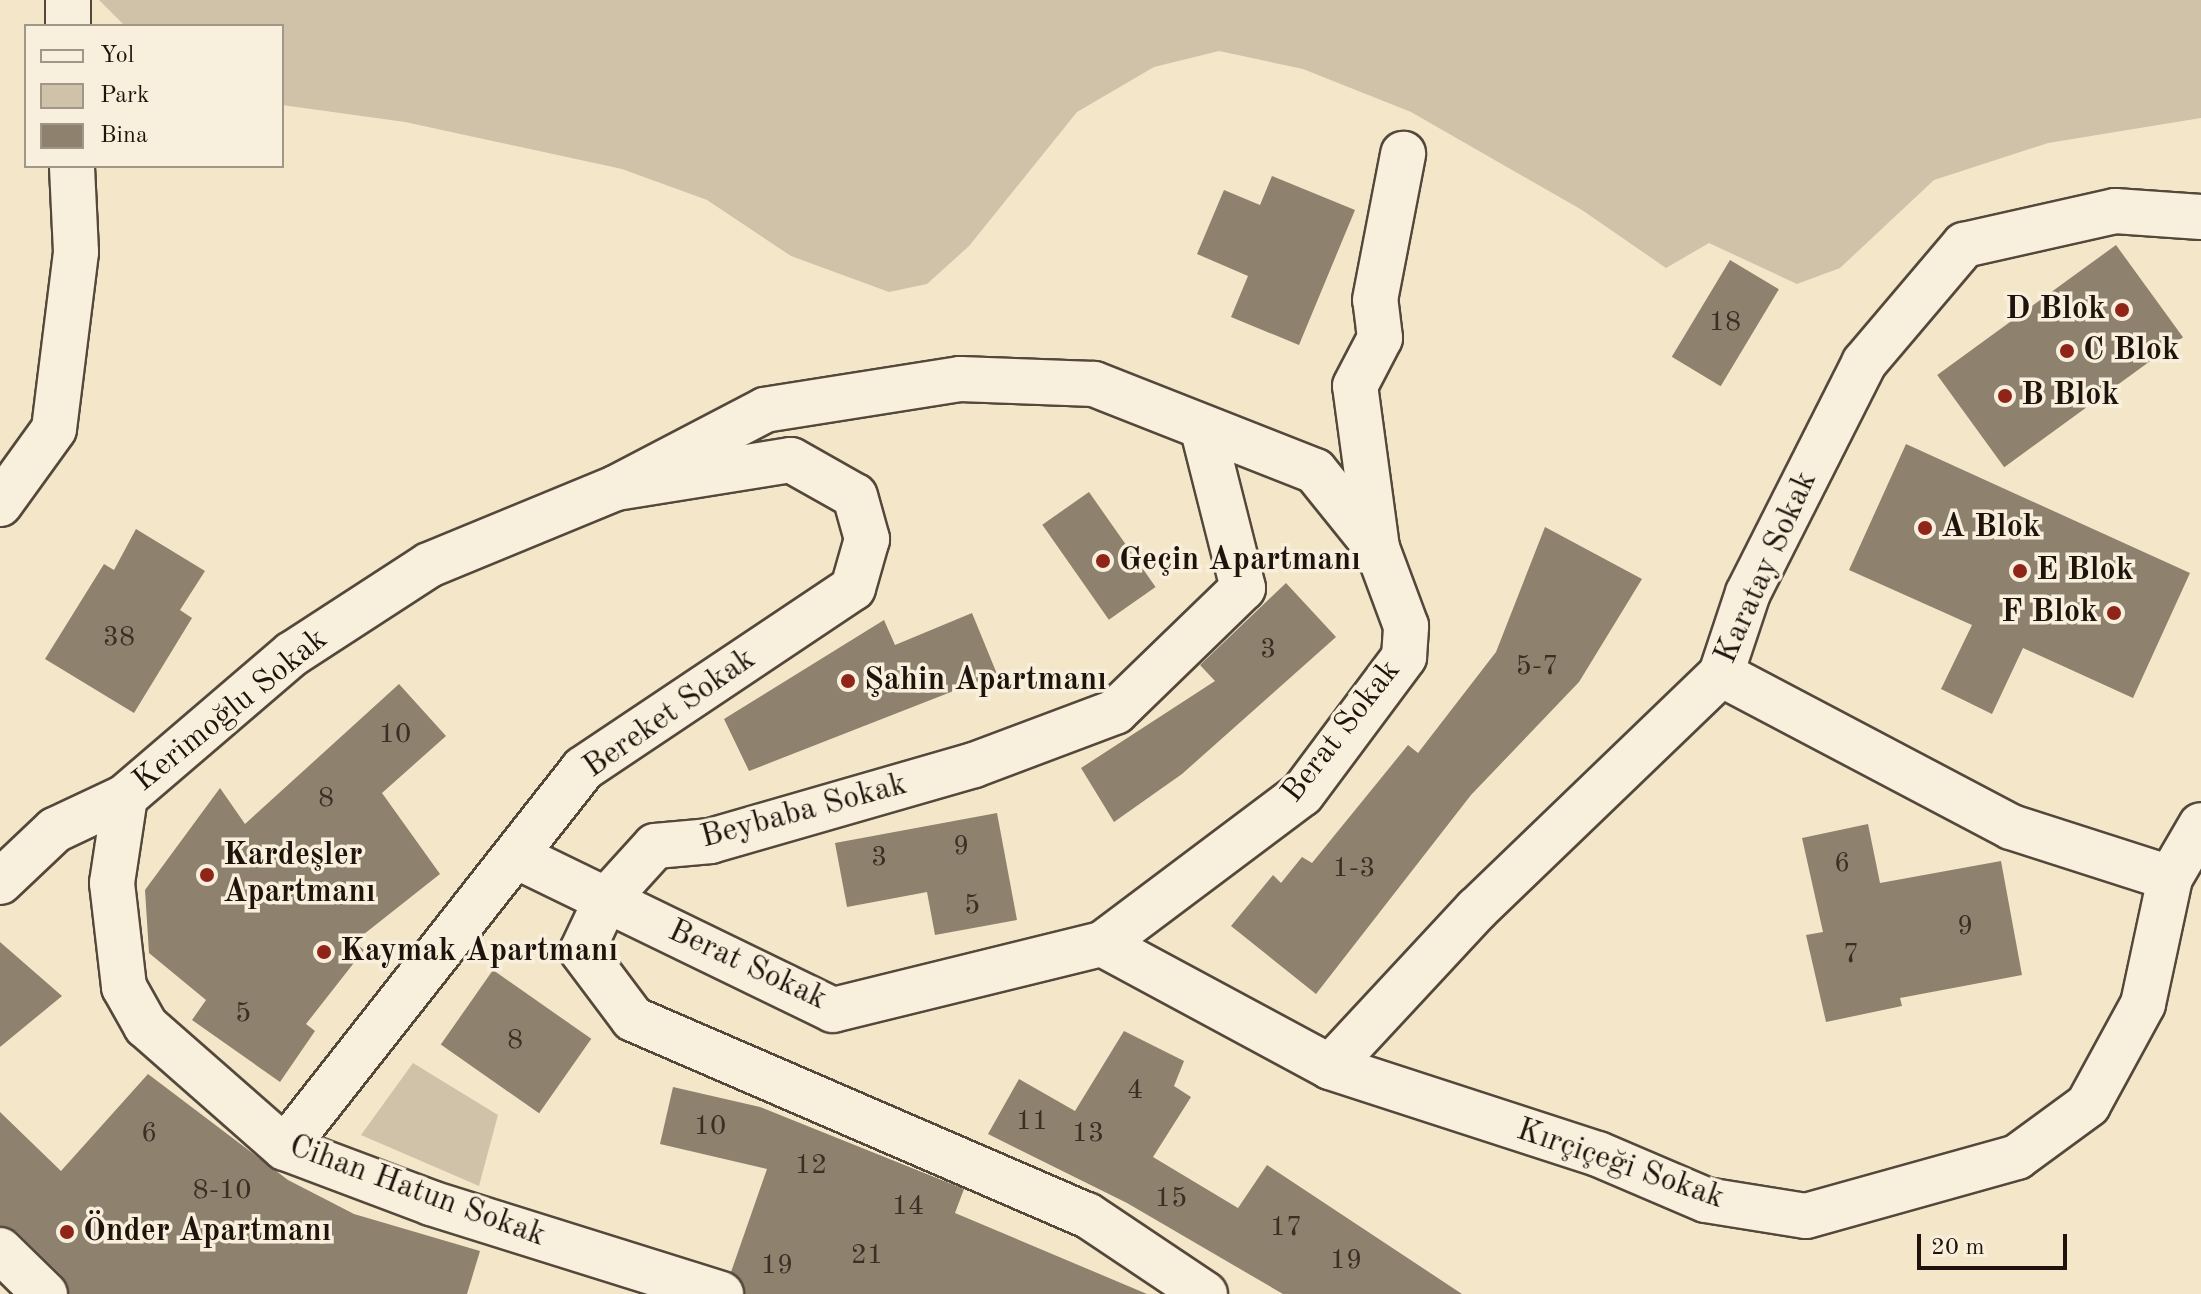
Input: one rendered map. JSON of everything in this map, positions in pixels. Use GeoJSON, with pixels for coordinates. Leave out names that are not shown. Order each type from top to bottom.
{"type":"FeatureCollection","features":[{"type":"Feature","properties":{"kind":"street"},"geometry":{"type":"LineString","coordinates":[[68,0],[68,24]]}},
{"type":"Feature","properties":{"kind":"street"},"geometry":{"type":"LineString","coordinates":[[1377,548],[1355,386],[1380,338],[1375,300],[1403,154]]}},
{"type":"Feature","properties":{"kind":"street"},"geometry":{"type":"LineString","coordinates":[[0,504],[54,429],[76,252],[72,168]]}},
{"type":"Feature","properties":{"kind":"street","name":"Karatay Sokak"},"geometry":{"type":"LineString","coordinates":[[1330,1067],[1477,909],[1721,674],[1748,593],[1864,363],[1964,245],[2115,211],[2201,217]]}},
{"type":"Feature","properties":{"kind":"street","name":"Berat Sokak"},"geometry":{"type":"LineString","coordinates":[[518,857],[833,1010],[1102,944],[1302,794],[1404,657],[1406,626],[1377,548],[1315,471],[1203,430],[1094,384],[960,379],[765,410],[616,488]]}},
{"type":"Feature","properties":{"kind":"street","name":"Beybaba Sokak"},"geometry":{"type":"LineString","coordinates":[[1203,430],[1243,588],[1115,712],[901,786],[711,841],[655,846],[606,900],[582,951],[633,1019],[1087,1215],[1205,1294]]}},
{"type":"Feature","properties":{"kind":"street","name":"Kerimoğlu Sokak"},"geometry":{"type":"LineString","coordinates":[[0,882],[55,830],[125,797],[292,654],[429,565],[616,488],[791,460]]}},
{"type":"Feature","properties":{"kind":"street","name":"Bereket Sokak"},"geometry":{"type":"LineString","coordinates":[[285,1148],[518,857],[583,769],[853,588],[867,539],[855,496],[791,460]]}},
{"type":"Feature","properties":{"kind":"street"},"geometry":{"type":"LineString","coordinates":[[1721,674],[2011,827],[2170,878]]}},
{"type":"Feature","properties":{"kind":"street","name":"Cihan Hatun Sokak"},"geometry":{"type":"LineString","coordinates":[[125,797],[112,883],[124,987],[146,1026],[285,1148],[431,1203],[721,1294]]}},
{"type":"Feature","properties":{"kind":"street","name":"Kırçiçeği Sokak"},"geometry":{"type":"LineString","coordinates":[[1102,944],[1330,1067],[1598,1154],[1706,1200],[1806,1216],[2017,1157],[2088,1105],[2143,1004],[2170,878],[2201,825]]}},
{"type":"Feature","properties":{"kind":"street"},"geometry":{"type":"LineString","coordinates":[[0,1250],[45,1294]]}},
{"type":"Feature","properties":{"kind":"green space"},"geometry":{"type":"Polygon","coordinates":[[[99,0],[2201,0],[2201,118],[2048,143],[1934,180],[1840,268],[1797,284],[1709,243],[1666,268],[1582,210],[1411,112],[1303,69],[1219,51],[1154,67],[1077,112],[969,246],[927,284],[889,292],[791,256],[707,200],[622,169],[405,122],[284,105],[284,24],[123,24],[99,0]]]}},
{"type":"Feature","properties":{"kind":"green space"},"geometry":{"type":"Polygon","coordinates":[[[413,1063],[498,1115],[479,1186],[361,1135],[413,1063]]]}},
{"type":"Feature","properties":{"kind":"building"},"geometry":{"type":"Polygon","coordinates":[[[1272,176],[1355,210],[1299,345],[1231,317],[1248,276],[1197,254],[1224,190],[1260,205],[1272,176]]]}},
{"type":"Feature","properties":{"kind":"building"},"geometry":{"type":"Polygon","coordinates":[[[2116,245],[2183,337],[2004,467],[1937,375],[2116,245]]]}},
{"type":"Feature","properties":{"kind":"building"},"geometry":{"type":"Polygon","coordinates":[[[1730,260],[1779,289],[1721,386],[1672,357],[1730,260]]]}},
{"type":"Feature","properties":{"kind":"building"},"geometry":{"type":"Polygon","coordinates":[[[1906,444],[2190,573],[2133,698],[2023,648],[1992,714],[1941,689],[1972,625],[1849,570],[1906,444]]]}},
{"type":"Feature","properties":{"kind":"building","name":"Geçin Apartmanı"},"geometry":{"type":"Polygon","coordinates":[[[1089,492],[1156,587],[1109,620],[1042,525],[1089,492]]]}},
{"type":"Feature","properties":{"kind":"building"},"geometry":{"type":"Polygon","coordinates":[[[1545,527],[1642,579],[1579,682],[1471,795],[1316,994],[1231,926],[1273,875],[1281,883],[1302,857],[1312,863],[1408,745],[1418,753],[1496,652],[1545,527]]]}},
{"type":"Feature","properties":{"kind":"building"},"geometry":{"type":"Polygon","coordinates":[[[136,529],[205,571],[180,610],[192,618],[134,713],[45,659],[104,564],[114,570],[136,529]]]}},
{"type":"Feature","properties":{"kind":"building"},"geometry":{"type":"Polygon","coordinates":[[[1286,583],[1336,637],[1182,774],[1114,822],[1081,768],[1215,681],[1200,665],[1286,583]]]}},
{"type":"Feature","properties":{"kind":"building","name":"Şahin Apartmanı"},"geometry":{"type":"Polygon","coordinates":[[[972,613],[997,674],[749,771],[724,719],[884,620],[895,645],[972,613]]]}},
{"type":"Feature","properties":{"kind":"building"},"geometry":{"type":"Polygon","coordinates":[[[399,684],[446,736],[382,793],[440,874],[354,942],[364,950],[306,1024],[315,1031],[280,1082],[192,1020],[206,1000],[149,953],[145,890],[220,788],[245,824],[399,684]]]}},
{"type":"Feature","properties":{"kind":"building"},"geometry":{"type":"Polygon","coordinates":[[[997,813],[1017,920],[935,935],[927,892],[847,907],[835,843],[997,813]]]}},
{"type":"Feature","properties":{"kind":"building"},"geometry":{"type":"Polygon","coordinates":[[[1868,824],[1880,883],[2001,861],[2022,975],[1900,998],[1902,1006],[1826,1022],[1806,935],[1823,932],[1802,838],[1868,824]]]}},
{"type":"Feature","properties":{"kind":"building"},"geometry":{"type":"Polygon","coordinates":[[[0,942],[62,996],[0,1047],[0,942]]]}},
{"type":"Feature","properties":{"kind":"building"},"geometry":{"type":"Polygon","coordinates":[[[493,970],[591,1039],[539,1113],[441,1045],[493,970]]]}},
{"type":"Feature","properties":{"kind":"building"},"geometry":{"type":"Polygon","coordinates":[[[1124,1031],[1184,1061],[1174,1086],[1191,1097],[1153,1157],[1238,1208],[1267,1165],[1462,1294],[1283,1294],[1127,1203],[988,1134],[1019,1079],[1075,1111],[1124,1031]]]}},
{"type":"Feature","properties":{"kind":"building"},"geometry":{"type":"Polygon","coordinates":[[[148,1074],[288,1180],[354,1214],[480,1251],[467,1294],[69,1294],[62,1276],[17,1232],[0,1226],[0,1112],[61,1171],[148,1074]]]}},
{"type":"Feature","properties":{"kind":"building"},"geometry":{"type":"Polygon","coordinates":[[[673,1087],[760,1107],[964,1189],[955,1213],[1147,1294],[745,1294],[731,1272],[767,1169],[660,1144],[673,1087]]]}},
{"type":"Feature","properties":{"kind":"place","name":"D Blok"},"geometry":{"type":"Point","coordinates":[2122,310]}},
{"type":"Feature","properties":{"kind":"place","name":"C Blok"},"geometry":{"type":"Point","coordinates":[2067,351]}},
{"type":"Feature","properties":{"kind":"place","name":"B Blok"},"geometry":{"type":"Point","coordinates":[2005,396]}},
{"type":"Feature","properties":{"kind":"place","name":"A Blok"},"geometry":{"type":"Point","coordinates":[1925,528]}},
{"type":"Feature","properties":{"kind":"place","name":"Geçin Apartmanı"},"geometry":{"type":"Point","coordinates":[1103,561]}},
{"type":"Feature","properties":{"kind":"place","name":"E Blok"},"geometry":{"type":"Point","coordinates":[2020,571]}},
{"type":"Feature","properties":{"kind":"place","name":"F Blok"},"geometry":{"type":"Point","coordinates":[2114,613]}},
{"type":"Feature","properties":{"kind":"place","name":"Şahin Apartmanı"},"geometry":{"type":"Point","coordinates":[848,681]}},
{"type":"Feature","properties":{"kind":"place","name":"Kardeşler Apartmanı"},"geometry":{"type":"Point","coordinates":[207,875]}},
{"type":"Feature","properties":{"kind":"place","name":"Kaymak Apartmanı"},"geometry":{"type":"Point","coordinates":[324,952]}},
{"type":"Feature","properties":{"kind":"place","name":"Önder Apartmanı"},"geometry":{"type":"Point","coordinates":[67,1232]}}]}
